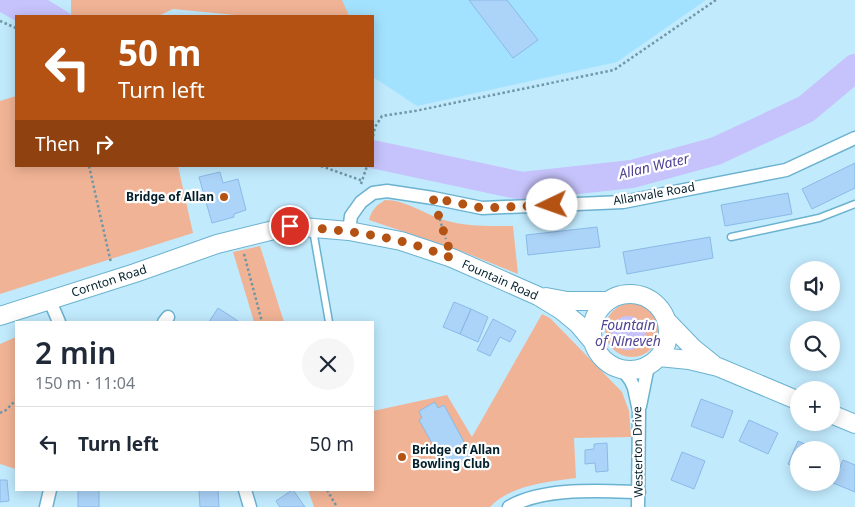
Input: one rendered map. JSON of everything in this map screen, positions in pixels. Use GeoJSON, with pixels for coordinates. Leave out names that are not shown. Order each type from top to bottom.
{"type":"FeatureCollection","features":[{"type":"Feature","properties":{"kind":"main road","name":"Fountain Road"},"geometry":{"type":"LineString","coordinates":[[217,244],[290,226],[348,231],[401,242],[452,258],[538,296],[561,310],[578,324],[594,342]]}},
{"type":"Feature","properties":{"kind":"main road","name":"Cornton Road"},"geometry":{"type":"LineString","coordinates":[[0,316],[217,244]]}},
{"type":"Feature","properties":{"kind":"main road"},"geometry":{"type":"LineString","coordinates":[[666,320],[668,330],[664,349],[654,361],[636,370],[623,370],[613,366],[604,360],[594,342],[592,331],[594,320],[600,309],[608,301],[618,296],[630,294],[642,296],[660,310],[666,320],[693,348],[718,367]]}},
{"type":"Feature","properties":{"kind":"main road"},"geometry":{"type":"LineString","coordinates":[[538,296],[567,301],[608,301]]}},
{"type":"Feature","properties":{"kind":"main road"},"geometry":{"type":"LineString","coordinates":[[654,361],[689,360],[718,367],[790,397]]}},
{"type":"Feature","properties":{"kind":"main road"},"geometry":{"type":"LineString","coordinates":[[840,418],[855,424]]}},
{"type":"Feature","properties":{"kind":"street","name":"Allanvale Road"},"geometry":{"type":"LineString","coordinates":[[348,231],[351,216],[362,202],[373,193],[388,191],[482,208],[623,202],[786,170],[855,138]]}},
{"type":"Feature","properties":{"kind":"street"},"geometry":{"type":"LineString","coordinates":[[50,300],[58,321]]}},
{"type":"Feature","properties":{"kind":"street"},"geometry":{"type":"LineString","coordinates":[[639,411],[654,361]]}},
{"type":"Feature","properties":{"kind":"street","name":"Westerton Drive"},"geometry":{"type":"LineString","coordinates":[[623,370],[634,388],[639,411],[638,507]]}},
{"type":"Feature","properties":{"kind":"street"},"geometry":{"type":"LineString","coordinates":[[508,507],[517,502],[542,496],[586,490],[639,492]]}},
{"type":"Feature","properties":{"kind":"street"},"geometry":{"type":"LineString","coordinates":[[46,507],[50,491]]}},
{"type":"Feature","properties":{"kind":"street"},"geometry":{"type":"LineString","coordinates":[[245,491],[250,507]]}},
{"type":"Feature","properties":{"kind":"lane"},"geometry":{"type":"LineString","coordinates":[[731,237],[819,218],[855,204]]}},
{"type":"Feature","properties":{"kind":"lane"},"geometry":{"type":"LineString","coordinates":[[312,228],[329,321]]}},
{"type":"Feature","properties":{"kind":"path"},"geometry":{"type":"LineString","coordinates":[[374,132],[382,116],[614,70],[716,0]]}},
{"type":"Feature","properties":{"kind":"path"},"geometry":{"type":"LineString","coordinates":[[0,21],[15,28]]}},
{"type":"Feature","properties":{"kind":"path"},"geometry":{"type":"LineString","coordinates":[[89,167],[115,279]]}},
{"type":"Feature","properties":{"kind":"path"},"geometry":{"type":"LineString","coordinates":[[324,167],[363,181],[367,167]]}},
{"type":"Feature","properties":{"kind":"path"},"geometry":{"type":"LineString","coordinates":[[433,198],[452,258]]}},
{"type":"Feature","properties":{"kind":"path"},"geometry":{"type":"LineString","coordinates":[[240,238],[262,321]]}},
{"type":"Feature","properties":{"kind":"path"},"geometry":{"type":"LineString","coordinates":[[0,413],[15,401]]}},
{"type":"Feature","properties":{"kind":"path"},"geometry":{"type":"LineString","coordinates":[[328,491],[337,507]]}},
{"type":"Feature","properties":{"kind":"shaded area"},"geometry":{"type":"Polygon","coordinates":[[[71,0],[342,0],[349,15],[236,15],[173,9],[160,15],[71,14],[71,0]]]}},
{"type":"Feature","properties":{"kind":"shaded area"},"geometry":{"type":"Polygon","coordinates":[[[335,0],[706,0],[617,62],[417,106],[374,78],[374,15],[341,15],[335,0]]]}},
{"type":"Feature","properties":{"kind":"shaded area"},"geometry":{"type":"Polygon","coordinates":[[[15,96],[15,167],[178,167],[193,233],[0,294],[0,101],[15,96]]]}},
{"type":"Feature","properties":{"kind":"shaded area"},"geometry":{"type":"Polygon","coordinates":[[[385,200],[400,202],[437,217],[461,224],[513,226],[518,274],[461,251],[369,220],[375,208],[385,200]]]}},
{"type":"Feature","properties":{"kind":"shaded area"},"geometry":{"type":"Polygon","coordinates":[[[260,246],[284,321],[254,321],[233,252],[260,246]]]}},
{"type":"Feature","properties":{"kind":"shaded area"},"geometry":{"type":"Polygon","coordinates":[[[627,303],[637,303],[647,307],[655,315],[659,330],[655,345],[647,353],[637,357],[627,357],[617,353],[609,345],[605,335],[605,325],[609,315],[617,307],[627,303]]]}},
{"type":"Feature","properties":{"kind":"shaded area"},"geometry":{"type":"Polygon","coordinates":[[[542,314],[550,318],[622,392],[629,411],[631,437],[574,438],[576,478],[542,483],[519,489],[498,500],[490,507],[314,507],[308,491],[374,491],[374,411],[447,395],[472,437],[542,314]]]}},
{"type":"Feature","properties":{"kind":"shaded area"},"geometry":{"type":"Polygon","coordinates":[[[15,337],[15,469],[0,464],[0,344],[15,337]]]}},
{"type":"Feature","properties":{"kind":"water"},"geometry":{"type":"Polygon","coordinates":[[[0,0],[48,0],[72,15],[15,15],[15,20],[0,12],[0,0]]]}},
{"type":"Feature","properties":{"kind":"water","name":"Fountain of Nineveh"},"geometry":{"type":"Polygon","coordinates":[[[628,316],[640,321],[645,333],[640,345],[628,350],[616,345],[611,333],[616,321],[628,316]]]}},
{"type":"Feature","properties":{"kind":"building"},"geometry":{"type":"Polygon","coordinates":[[[469,0],[507,0],[538,40],[513,58],[469,0]]]}},
{"type":"Feature","properties":{"kind":"building"},"geometry":{"type":"Polygon","coordinates":[[[855,163],[855,188],[812,209],[802,189],[855,163]]]}},
{"type":"Feature","properties":{"kind":"building","name":"Bridge of Allan"},"geometry":{"type":"Polygon","coordinates":[[[220,172],[223,183],[238,179],[246,210],[234,214],[234,217],[212,223],[199,177],[220,172]]]}},
{"type":"Feature","properties":{"kind":"building"},"geometry":{"type":"Polygon","coordinates":[[[788,193],[792,214],[725,226],[721,205],[788,193]]]}},
{"type":"Feature","properties":{"kind":"building"},"geometry":{"type":"Polygon","coordinates":[[[597,227],[600,247],[528,255],[526,235],[597,227]]]}},
{"type":"Feature","properties":{"kind":"building"},"geometry":{"type":"Polygon","coordinates":[[[710,237],[713,258],[627,274],[623,252],[710,237]]]}},
{"type":"Feature","properties":{"kind":"building"},"geometry":{"type":"Polygon","coordinates":[[[454,302],[471,309],[460,334],[443,327],[454,302]]]}},
{"type":"Feature","properties":{"kind":"building"},"geometry":{"type":"Polygon","coordinates":[[[218,308],[238,321],[210,321],[218,308]]]}},
{"type":"Feature","properties":{"kind":"building"},"geometry":{"type":"Polygon","coordinates":[[[471,309],[488,317],[478,342],[460,334],[471,309]]]}},
{"type":"Feature","properties":{"kind":"building"},"geometry":{"type":"Polygon","coordinates":[[[493,319],[516,331],[510,342],[500,337],[490,356],[477,350],[493,319]]]}},
{"type":"Feature","properties":{"kind":"building"},"geometry":{"type":"Polygon","coordinates":[[[701,399],[733,411],[723,438],[691,426],[701,399]]]}},
{"type":"Feature","properties":{"kind":"building","name":"Bridge of Allan Bowling Club"},"geometry":{"type":"Polygon","coordinates":[[[435,402],[438,408],[444,405],[471,455],[462,461],[464,465],[458,468],[456,465],[447,470],[419,420],[422,418],[419,411],[435,402]]]}},
{"type":"Feature","properties":{"kind":"building"},"geometry":{"type":"Polygon","coordinates":[[[749,420],[778,433],[768,454],[739,441],[749,420]]]}},
{"type":"Feature","properties":{"kind":"building"},"geometry":{"type":"Polygon","coordinates":[[[607,443],[608,471],[596,472],[595,463],[585,464],[585,450],[594,449],[594,444],[607,443]]]}},
{"type":"Feature","properties":{"kind":"building"},"geometry":{"type":"Polygon","coordinates":[[[682,452],[705,461],[694,489],[671,480],[682,452]]]}},
{"type":"Feature","properties":{"kind":"building"},"geometry":{"type":"Polygon","coordinates":[[[843,460],[855,465],[855,492],[840,486],[840,467],[843,460]]]}},
{"type":"Feature","properties":{"kind":"building"},"geometry":{"type":"Polygon","coordinates":[[[0,480],[7,480],[9,501],[0,502],[0,480]]]}},
{"type":"Feature","properties":{"kind":"building"},"geometry":{"type":"Polygon","coordinates":[[[78,491],[99,491],[99,507],[78,507],[78,491]]]}},
{"type":"Feature","properties":{"kind":"building"},"geometry":{"type":"Polygon","coordinates":[[[199,491],[218,491],[219,507],[200,507],[199,491]]]}},
{"type":"Feature","properties":{"kind":"building"},"geometry":{"type":"Polygon","coordinates":[[[291,491],[294,491],[305,507],[280,507],[276,501],[291,491]]]}},
{"type":"Feature","properties":{"kind":"waterway","name":"Allan Water"},"geometry":{"type":"LineString","coordinates":[[374,154],[522,186],[632,174],[716,151],[806,109],[855,68]]}},
{"type":"Feature","properties":{"kind":"place","name":"Bridge of Allan"},"geometry":{"type":"Point","coordinates":[224,197]}},
{"type":"Feature","properties":{"kind":"place","name":"Bridge of Allan Bowling Club"},"geometry":{"type":"Point","coordinates":[402,457]}},
{"type":"Feature","properties":{"kind":"route"},"geometry":{"type":"LineString","coordinates":[[290,226],[366,234],[401,242],[452,258],[433,198],[482,208],[552,205]]}}]}
